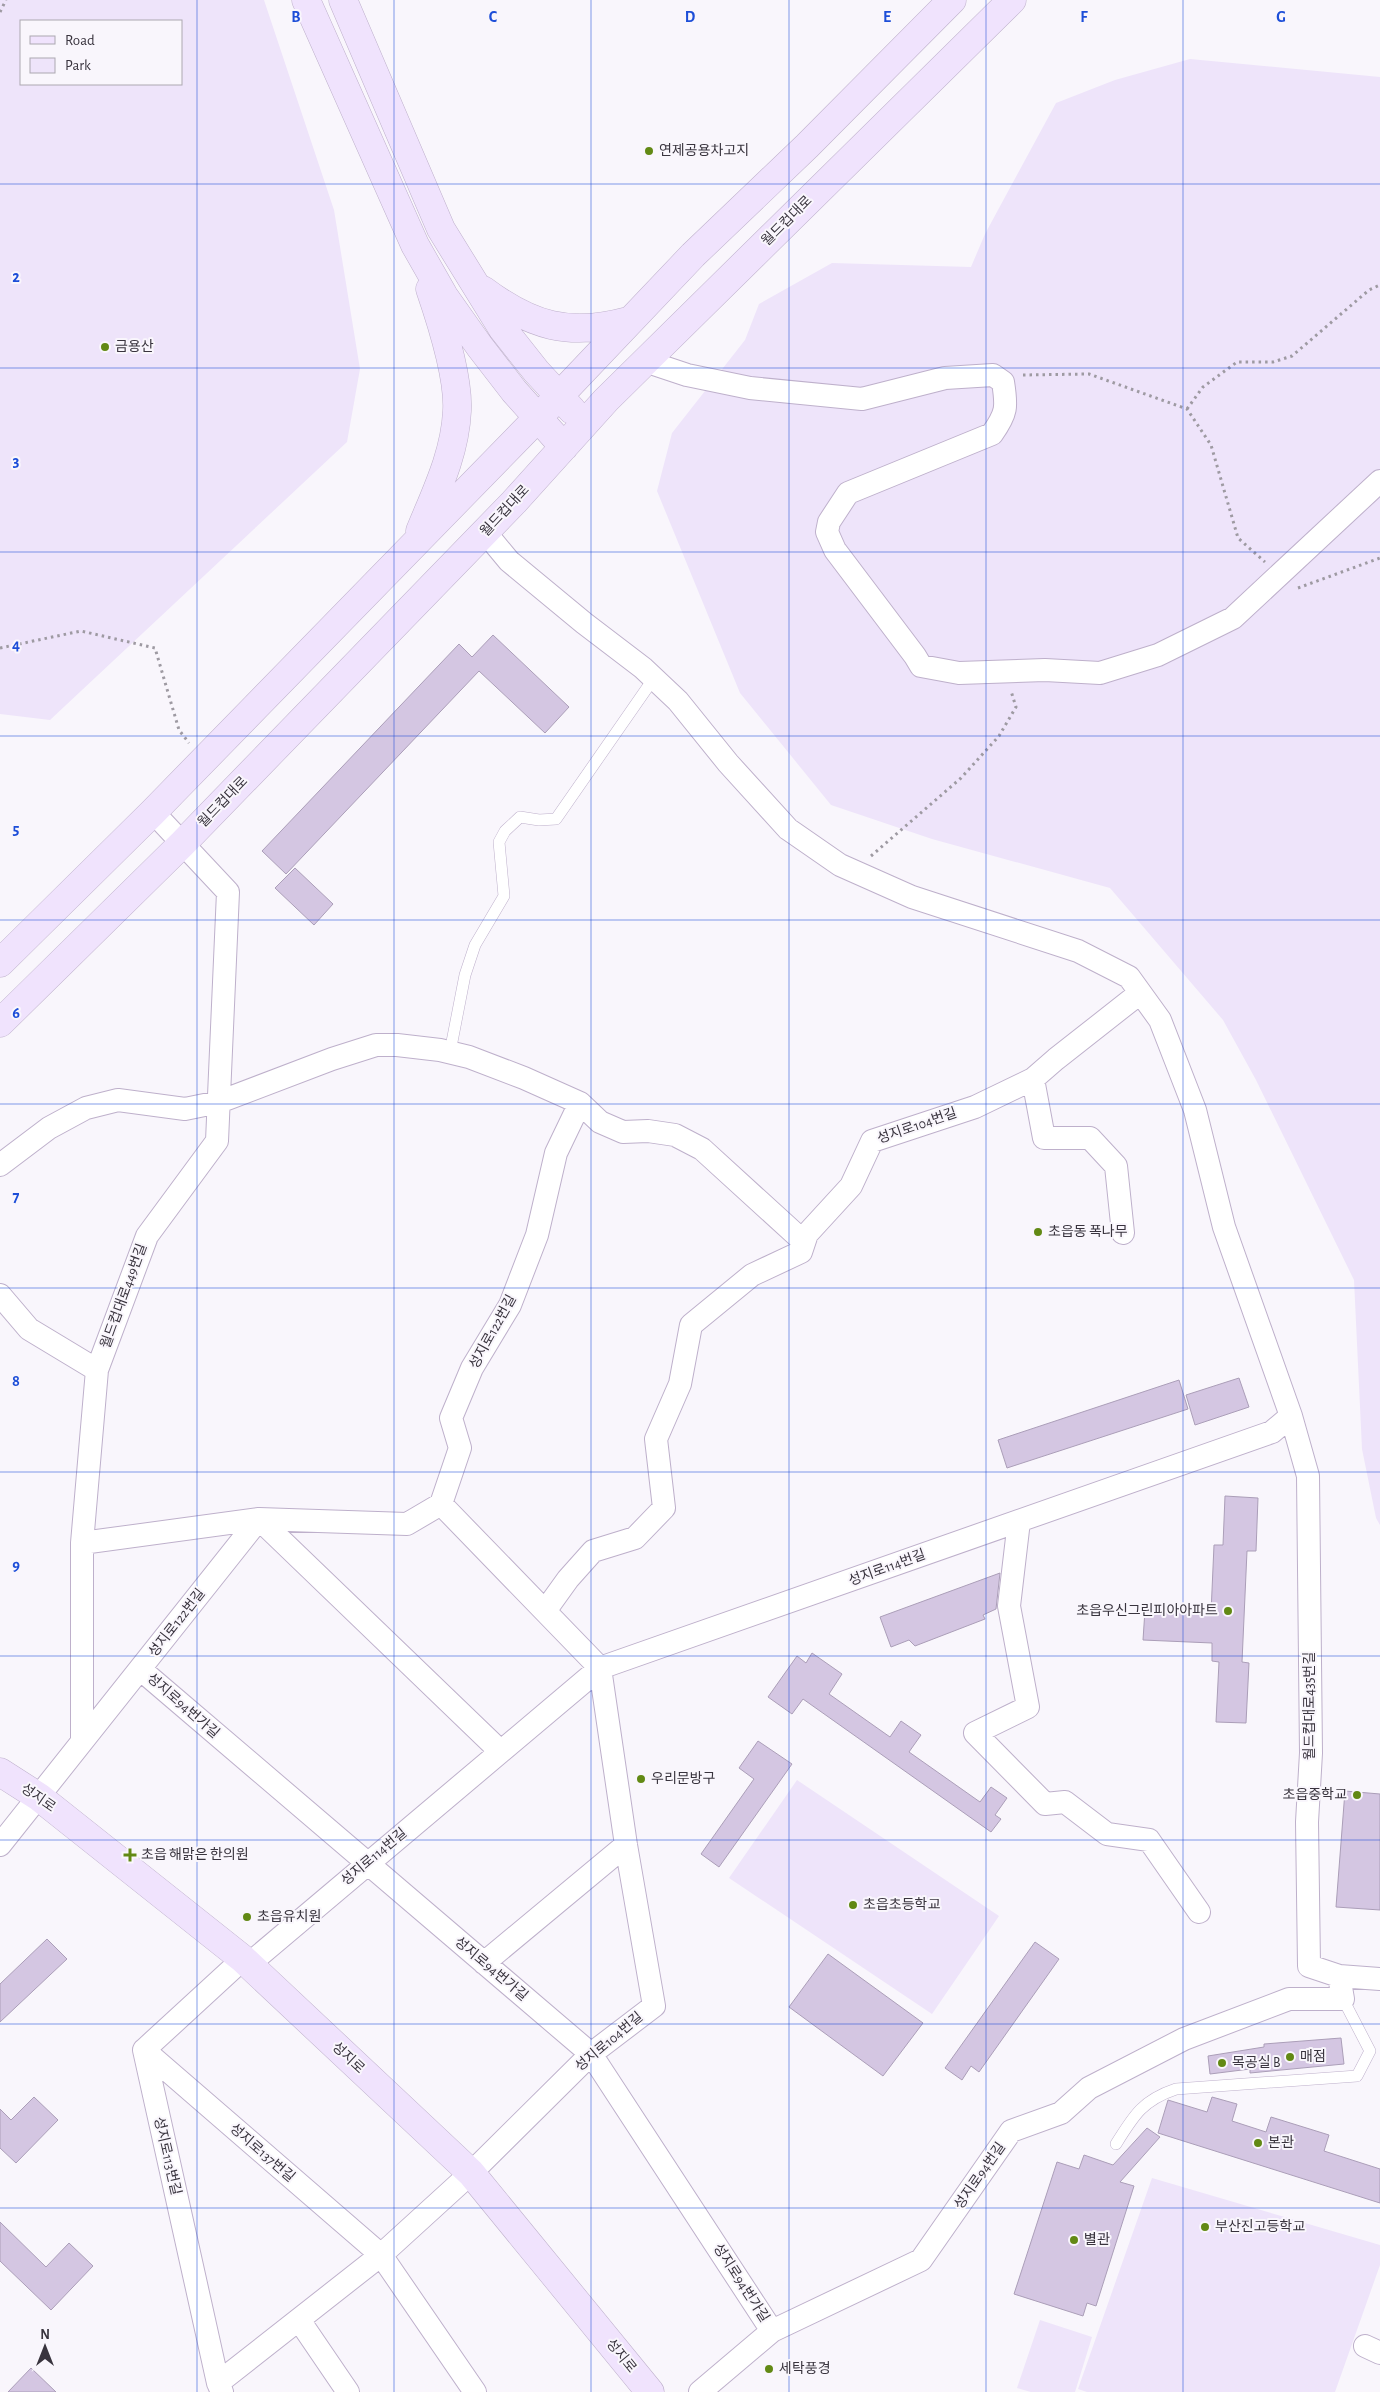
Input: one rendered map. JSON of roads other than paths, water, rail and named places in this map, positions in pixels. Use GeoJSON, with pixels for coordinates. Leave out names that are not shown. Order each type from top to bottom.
{"type":"FeatureCollection","features":[{"type":"Feature","properties":{"kind":"main road"},"geometry":{"type":"LineString","coordinates":[[306,0],[415,245],[444,296],[480,347],[537,418],[564,447]]}},
{"type":"Feature","properties":{"kind":"main road"},"geometry":{"type":"LineString","coordinates":[[343,0],[441,229],[502,328],[536,371],[585,424]]}},
{"type":"Feature","properties":{"kind":"main road"},"geometry":{"type":"LineString","coordinates":[[0,963],[204,760],[559,396],[693,254],[807,146],[952,0]]}},
{"type":"Feature","properties":{"kind":"main road","name":"월드컵대로"},"geometry":{"type":"LineString","coordinates":[[0,1024],[182,844],[486,532],[645,361],[1012,0]]}},
{"type":"Feature","properties":{"kind":"main road"},"geometry":{"type":"LineString","coordinates":[[414,545],[445,469],[453,442],[457,410],[446,345],[415,245]]}},
{"type":"Feature","properties":{"kind":"main road"},"geometry":{"type":"LineString","coordinates":[[472,282],[505,306],[529,319],[554,326],[584,328],[610,326],[628,321]]}},
{"type":"Feature","properties":{"kind":"main road","name":"성지로"},"geometry":{"type":"LineString","coordinates":[[0,1772],[39,1797],[246,1962],[471,2173],[650,2392]]}},
{"type":"Feature","properties":{"kind":"street"},"geometry":{"type":"LineString","coordinates":[[645,361],[686,375],[750,388],[862,399],[945,378],[993,375],[1003,382],[1007,407],[1003,419],[992,434],[848,493],[829,522],[827,532],[835,550],[921,666],[958,673],[1045,670],[1100,673],[1158,655],[1233,618],[1380,481]]}},
{"type":"Feature","properties":{"kind":"street"},"geometry":{"type":"LineString","coordinates":[[486,532],[509,561],[654,678],[678,701],[728,763],[788,829],[840,865],[912,897],[1078,951],[1128,977],[1160,1020],[1195,1110],[1224,1228],[1291,1416]]}},
{"type":"Feature","properties":{"kind":"street","name":"월드컵대로449번길"},"geometry":{"type":"LineString","coordinates":[[82,1741],[82,1543],[97,1370],[147,1236],[217,1141],[228,892],[153,812]]}},
{"type":"Feature","properties":{"kind":"street","name":"성지로104번길"},"geometry":{"type":"LineString","coordinates":[[545,1611],[568,1579],[593,1552],[635,1538],[664,1508],[656,1439],[680,1384],[692,1325],[752,1275],[801,1252],[807,1234],[851,1186],[872,1141],[975,1107],[1033,1079],[1140,993]]}},
{"type":"Feature","properties":{"kind":"street"},"geometry":{"type":"LineString","coordinates":[[0,1165],[49,1128],[86,1108],[118,1100],[185,1109],[219,1102],[332,1059],[376,1045],[397,1044],[450,1052],[469,1057],[524,1078],[580,1103],[600,1122],[623,1132],[648,1131],[675,1135],[702,1149],[804,1242]]}},
{"type":"Feature","properties":{"kind":"street"},"geometry":{"type":"LineString","coordinates":[[1033,1079],[1044,1138],[1090,1138],[1116,1166],[1123,1234]]}},
{"type":"Feature","properties":{"kind":"street","name":"성지로122번길"},"geometry":{"type":"LineString","coordinates":[[441,1504],[460,1448],[451,1418],[472,1368],[510,1304],[537,1235],[556,1153],[580,1103]]}},
{"type":"Feature","properties":{"kind":"street"},"geometry":{"type":"LineString","coordinates":[[0,1295],[29,1329],[97,1370]]}},
{"type":"Feature","properties":{"kind":"street","name":"성지로114번길"},"geometry":{"type":"LineString","coordinates":[[246,1962],[600,1668],[1272,1432],[1291,1416]]}},
{"type":"Feature","properties":{"kind":"street","name":"월드컵대로435번길"},"geometry":{"type":"LineString","coordinates":[[1291,1416],[1308,1476],[1312,1754],[1306,1822],[1309,1966],[1339,1976]]}},
{"type":"Feature","properties":{"kind":"street"},"geometry":{"type":"LineString","coordinates":[[82,1543],[259,1519],[407,1524],[441,1504],[600,1668]]}},
{"type":"Feature","properties":{"kind":"street"},"geometry":{"type":"LineString","coordinates":[[259,1519],[500,1751]]}},
{"type":"Feature","properties":{"kind":"street","name":"성지로122번길"},"geometry":{"type":"LineString","coordinates":[[0,1845],[259,1519]]}},
{"type":"Feature","properties":{"kind":"street"},"geometry":{"type":"LineString","coordinates":[[1019,1521],[1009,1606],[1028,1707],[975,1733],[1046,1804],[1065,1802],[1107,1834],[1150,1840],[1199,1912]]}},
{"type":"Feature","properties":{"kind":"street","name":"성지로104번길"},"geometry":{"type":"LineString","coordinates":[[382,2255],[471,2173],[591,2054],[654,2006],[626,1845],[600,1668]]}},
{"type":"Feature","properties":{"kind":"street","name":"성지로94번가길"},"geometry":{"type":"LineString","coordinates":[[140,1669],[591,2054],[772,2331]]}},
{"type":"Feature","properties":{"kind":"street"},"geometry":{"type":"LineString","coordinates":[[484,1963],[626,1845]]}},
{"type":"Feature","properties":{"kind":"street"},"geometry":{"type":"LineString","coordinates":[[144,2050],[246,1962]]}},
{"type":"Feature","properties":{"kind":"street"},"geometry":{"type":"LineString","coordinates":[[1342,1999],[1339,1976],[1380,1979]]}},
{"type":"Feature","properties":{"kind":"street","name":"성지로94번길"},"geometry":{"type":"LineString","coordinates":[[700,2392],[772,2331],[921,2260],[1011,2131],[1061,2113],[1089,2088],[1184,2039],[1290,1999],[1342,1999]]}},
{"type":"Feature","properties":{"kind":"street","name":"성지로137번길"},"geometry":{"type":"LineString","coordinates":[[144,2050],[382,2255],[475,2392]]}},
{"type":"Feature","properties":{"kind":"street","name":"성지로113번길"},"geometry":{"type":"LineString","coordinates":[[144,2050],[220,2387]]}},
{"type":"Feature","properties":{"kind":"street"},"geometry":{"type":"LineString","coordinates":[[220,2387],[299,2320],[382,2255]]}},
{"type":"Feature","properties":{"kind":"street"},"geometry":{"type":"LineString","coordinates":[[299,2320],[348,2392]]}},
{"type":"Feature","properties":{"kind":"lane"},"geometry":{"type":"LineString","coordinates":[[450,1052],[464,975],[475,945],[504,896],[499,842],[505,831],[520,817],[539,820],[556,819],[654,678]]}},
{"type":"Feature","properties":{"kind":"lane"},"geometry":{"type":"LineString","coordinates":[[1116,2144],[1133,2116],[1156,2096],[1176,2089],[1357,2076],[1370,2051],[1342,1999]]}},
{"type":"Feature","properties":{"kind":"place","name":"연제공용차고지"},"geometry":{"type":"Point","coordinates":[649,151]}},
{"type":"Feature","properties":{"kind":"place","name":"금용산"},"geometry":{"type":"Point","coordinates":[105,347]}},
{"type":"Feature","properties":{"kind":"place","name":"초읍동 폭나무"},"geometry":{"type":"Point","coordinates":[1038,1232]}},
{"type":"Feature","properties":{"kind":"place","name":"초읍우신그린피아아파트"},"geometry":{"type":"Point","coordinates":[1228,1611]}},
{"type":"Feature","properties":{"kind":"place","name":"우리문방구"},"geometry":{"type":"Point","coordinates":[641,1779]}},
{"type":"Feature","properties":{"kind":"place","name":"초읍중학교"},"geometry":{"type":"Point","coordinates":[1357,1795]}},
{"type":"Feature","properties":{"kind":"place","name":"초읍 해맑은 한의원"},"geometry":{"type":"Point","coordinates":[130,1855]}},
{"type":"Feature","properties":{"kind":"place","name":"초읍초등학교"},"geometry":{"type":"Point","coordinates":[853,1905]}},
{"type":"Feature","properties":{"kind":"place","name":"초읍유치원"},"geometry":{"type":"Point","coordinates":[247,1917]}},
{"type":"Feature","properties":{"kind":"place","name":"매점"},"geometry":{"type":"Point","coordinates":[1290,2057]}},
{"type":"Feature","properties":{"kind":"place","name":"목공실 B"},"geometry":{"type":"Point","coordinates":[1222,2063]}},
{"type":"Feature","properties":{"kind":"place","name":"본관"},"geometry":{"type":"Point","coordinates":[1258,2143]}},
{"type":"Feature","properties":{"kind":"place","name":"부산진고등학교"},"geometry":{"type":"Point","coordinates":[1205,2227]}},
{"type":"Feature","properties":{"kind":"place","name":"별관"},"geometry":{"type":"Point","coordinates":[1074,2240]}},
{"type":"Feature","properties":{"kind":"place","name":"세탁풍경"},"geometry":{"type":"Point","coordinates":[769,2369]}}]}
